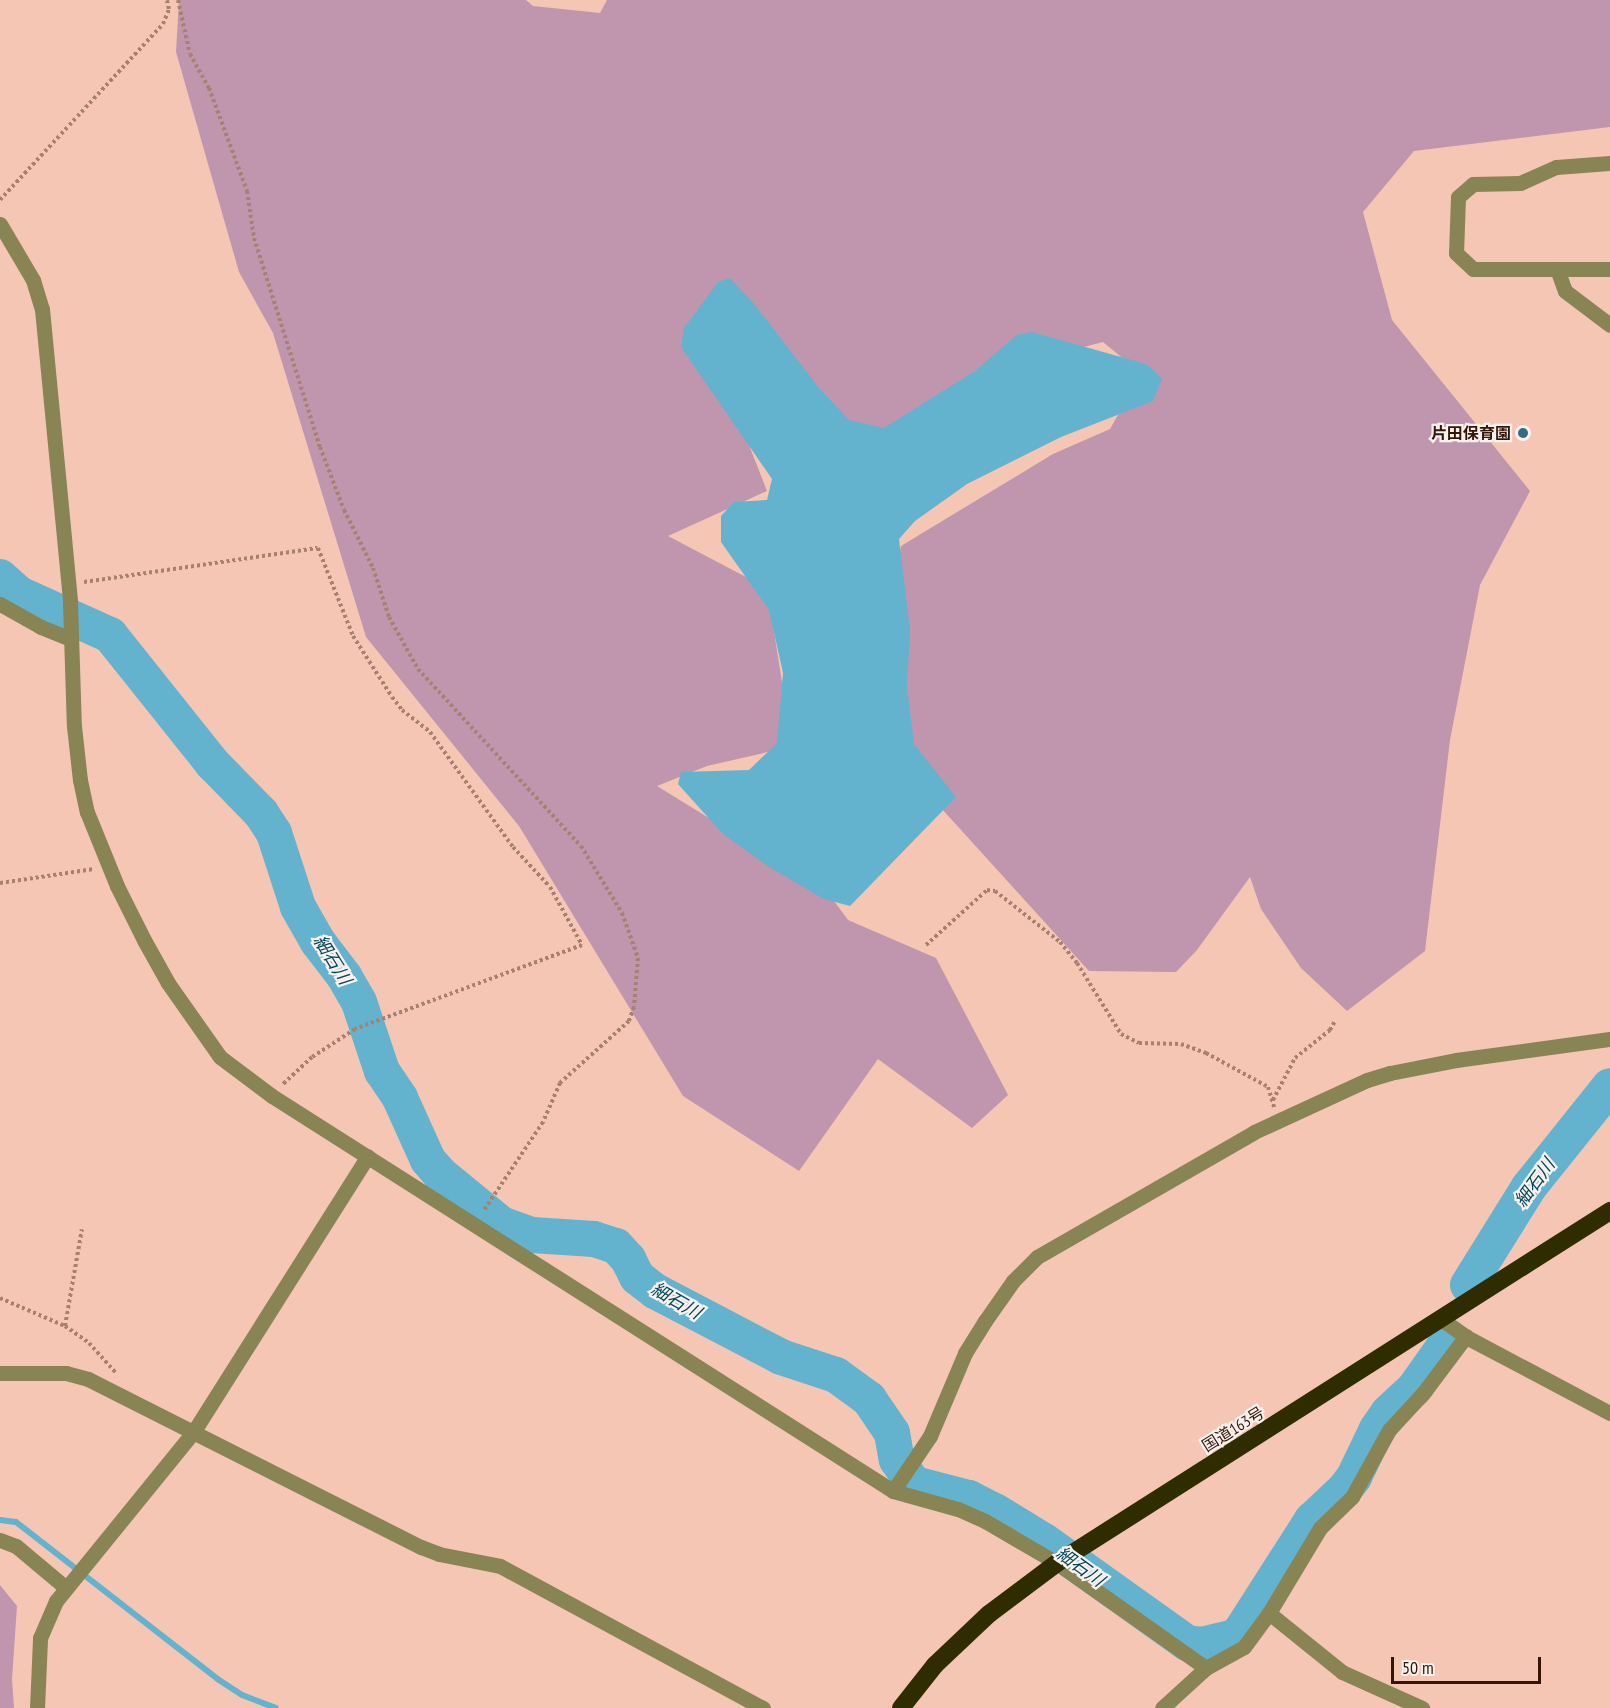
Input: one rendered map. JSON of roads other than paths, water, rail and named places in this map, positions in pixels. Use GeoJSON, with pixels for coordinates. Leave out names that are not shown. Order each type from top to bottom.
{"type":"FeatureCollection","features":[{"type":"Feature","properties":{"kind":"highway","name":"国道163号"},"geometry":{"type":"LineString","coordinates":[[901,1708],[935,1665],[989,1614],[1084,1544],[1610,1211]]}},
{"type":"Feature","properties":{"kind":"street"},"geometry":{"type":"LineString","coordinates":[[1610,163],[1556,167],[1520,183],[1473,184],[1458,197],[1456,253],[1473,268],[1610,269]]}},
{"type":"Feature","properties":{"kind":"street"},"geometry":{"type":"LineString","coordinates":[[0,224],[33,280],[42,309],[69,585],[74,726],[80,780],[87,812],[144,940],[168,983],[220,1057],[272,1096],[895,1488],[958,1509],[985,1521],[1057,1563],[1206,1668]]}},
{"type":"Feature","properties":{"kind":"street"},"geometry":{"type":"LineString","coordinates":[[1557,269],[1565,291],[1610,325]]}},
{"type":"Feature","properties":{"kind":"street"},"geometry":{"type":"LineString","coordinates":[[0,604],[41,627],[71,634]]}},
{"type":"Feature","properties":{"kind":"street"},"geometry":{"type":"LineString","coordinates":[[895,1488],[930,1436],[965,1353],[985,1321],[1025,1267],[1058,1245],[1254,1132],[1367,1080],[1390,1073],[1534,1047],[1610,1039]]}},
{"type":"Feature","properties":{"kind":"street"},"geometry":{"type":"LineString","coordinates":[[37,1708],[40,1638],[49,1613],[69,1585],[194,1431],[368,1156]]}},
{"type":"Feature","properties":{"kind":"street"},"geometry":{"type":"LineString","coordinates":[[1441,1319],[1466,1336],[1610,1413]]}},
{"type":"Feature","properties":{"kind":"street"},"geometry":{"type":"LineString","coordinates":[[1162,1708],[1206,1668],[1244,1647],[1269,1613],[1320,1528],[1352,1497],[1389,1430],[1424,1392],[1466,1336]]}},
{"type":"Feature","properties":{"kind":"street"},"geometry":{"type":"LineString","coordinates":[[0,1373],[78,1374],[421,1547],[439,1554],[500,1566],[763,1708]]}},
{"type":"Feature","properties":{"kind":"street"},"geometry":{"type":"LineString","coordinates":[[0,1540],[16,1546],[69,1585]]}},
{"type":"Feature","properties":{"kind":"street"},"geometry":{"type":"LineString","coordinates":[[1269,1613],[1342,1672],[1422,1708]]}},
{"type":"Feature","properties":{"kind":"water"},"geometry":{"type":"Polygon","coordinates":[[[730,278],[755,305],[819,388],[849,420],[884,428],[975,371],[1017,335],[1032,332],[1146,364],[1162,379],[1153,401],[1061,437],[967,484],[915,521],[899,539],[910,631],[907,687],[914,744],[956,797],[850,906],[824,899],[769,867],[723,834],[678,784],[681,772],[749,770],[777,743],[783,673],[769,610],[721,542],[721,516],[734,502],[767,500],[772,479],[681,347],[684,328],[718,282],[730,278]]]}},
{"type":"Feature","properties":{"kind":"waterway","name":"細石川"},"geometry":{"type":"LineString","coordinates":[[0,577],[19,594],[110,635],[213,764],[261,813],[274,833],[298,907],[318,942],[344,976],[359,1002],[382,1071],[400,1098],[428,1160],[440,1174],[501,1224],[532,1235],[594,1239],[616,1246],[628,1259],[637,1277],[655,1291],[781,1357],[836,1375],[869,1399],[892,1433],[897,1460],[914,1484],[969,1498],[995,1511],[1044,1541],[1187,1643],[1201,1645],[1235,1637],[1241,1631],[1312,1520],[1344,1490],[1354,1477],[1377,1429],[1388,1413],[1414,1389],[1445,1345]]}},
{"type":"Feature","properties":{"kind":"waterway","name":"細石川"},"geometry":{"type":"LineString","coordinates":[[1468,1285],[1529,1187],[1610,1086]]}},
{"type":"Feature","properties":{"kind":"waterway"},"geometry":{"type":"LineString","coordinates":[[0,1520],[16,1522],[219,1680],[242,1695],[276,1708]]}},
{"type":"Feature","properties":{"kind":"place","name":"片田保育園"},"geometry":{"type":"Point","coordinates":[1523,433]}}]}
